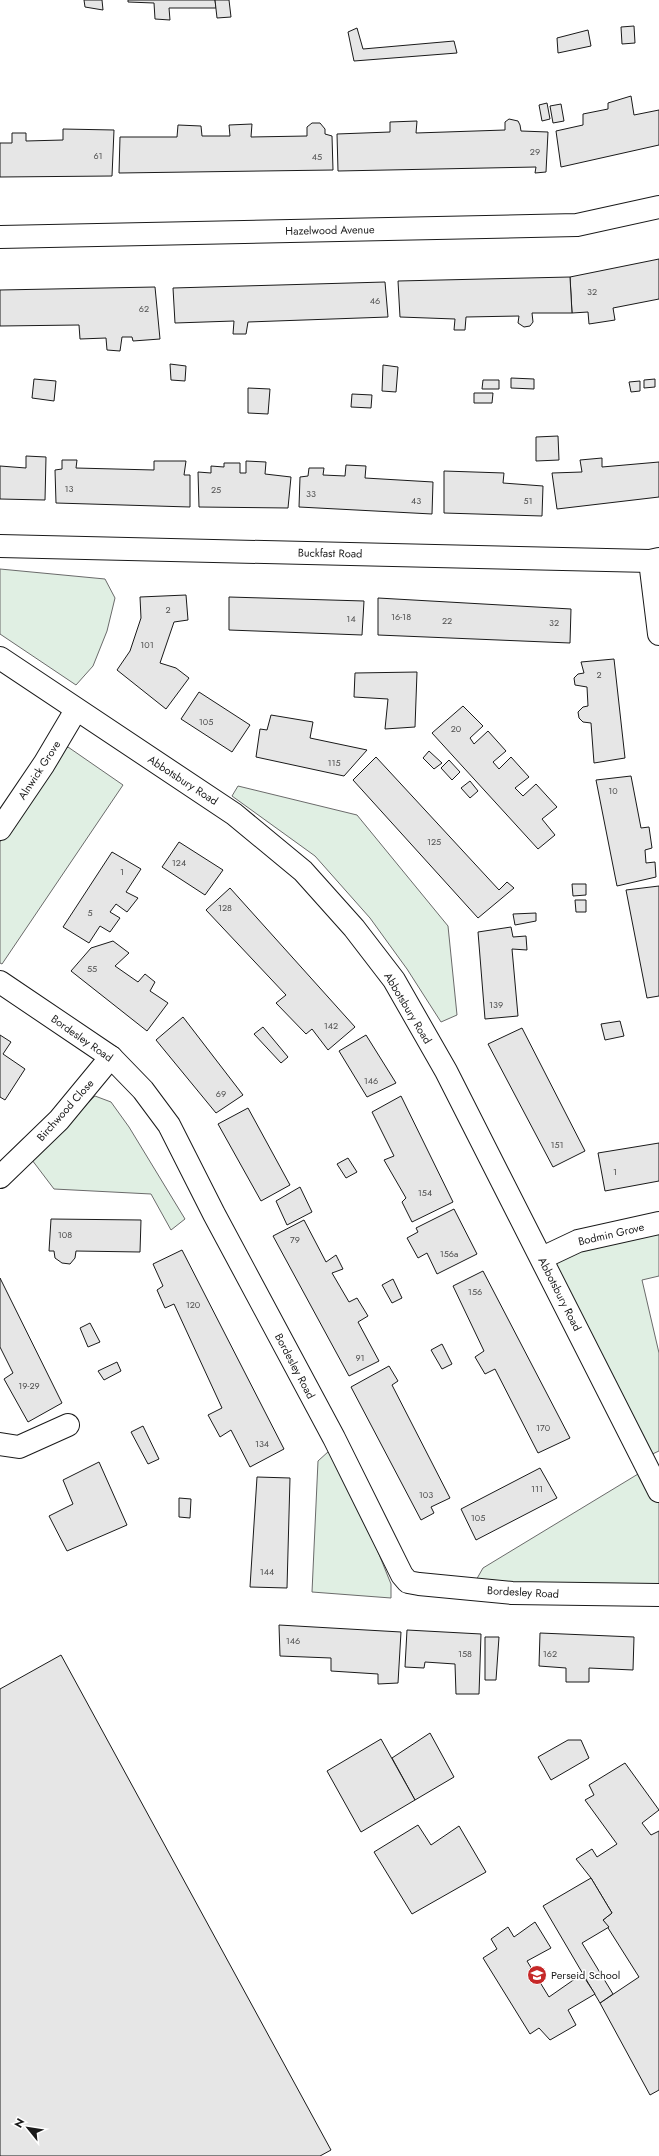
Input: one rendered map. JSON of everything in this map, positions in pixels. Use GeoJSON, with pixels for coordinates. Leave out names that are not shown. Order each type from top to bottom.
{"type":"FeatureCollection","features":[{"type":"Feature","properties":{"kind":"street","name":"Hazelwood Avenue"},"geometry":{"type":"LineString","coordinates":[[0,237],[577,225],[659,207]]}},
{"type":"Feature","properties":{"kind":"street","name":"Buckfast Road"},"geometry":{"type":"LineString","coordinates":[[0,546],[654,560]]}},
{"type":"Feature","properties":{"kind":"street"},"geometry":{"type":"LineString","coordinates":[[654,560],[659,634]]}},
{"type":"Feature","properties":{"kind":"street","name":"Abbotsbury Road"},"geometry":{"type":"LineString","coordinates":[[0,658],[234,814],[303,871],[354,928],[394,980],[446,1071],[659,1490]]}},
{"type":"Feature","properties":{"kind":"street","name":"Alnwick Grove"},"geometry":{"type":"LineString","coordinates":[[0,829],[44,764],[76,710]]}},
{"type":"Feature","properties":{"kind":"street","name":"Bordesley Road"},"geometry":{"type":"LineString","coordinates":[[0,982],[111,1057],[143,1090],[169,1125],[214,1214],[334,1438],[402,1575],[408,1582],[512,1593],[659,1595]]}},
{"type":"Feature","properties":{"kind":"street","name":"Birchwood Close"},"geometry":{"type":"LineString","coordinates":[[0,1177],[59,1120],[111,1057]]}},
{"type":"Feature","properties":{"kind":"street","name":"Bodmin Grove"},"geometry":{"type":"LineString","coordinates":[[542,1258],[578,1241],[659,1223]]}},
{"type":"Feature","properties":{"kind":"street"},"geometry":{"type":"LineString","coordinates":[[0,1444],[19,1447],[68,1425]]}},
{"type":"Feature","properties":{"kind":"green space"},"geometry":{"type":"Polygon","coordinates":[[[0,569],[105,579],[115,598],[107,631],[93,666],[76,685],[0,634],[0,569]]]}},
{"type":"Feature","properties":{"kind":"green space"},"geometry":{"type":"Polygon","coordinates":[[[68,747],[123,785],[2,964],[0,963],[0,842],[50,765],[68,747]]]}},
{"type":"Feature","properties":{"kind":"green space"},"geometry":{"type":"Polygon","coordinates":[[[238,786],[357,815],[448,926],[457,1015],[441,1022],[407,969],[370,918],[315,856],[232,796],[238,786]]]}},
{"type":"Feature","properties":{"kind":"green space"},"geometry":{"type":"Polygon","coordinates":[[[95,1096],[111,1102],[129,1127],[185,1219],[171,1230],[151,1194],[54,1189],[32,1160],[95,1096]]]}},
{"type":"Feature","properties":{"kind":"green space"},"geometry":{"type":"Polygon","coordinates":[[[659,1229],[659,1276],[642,1280],[659,1353],[659,1451],[648,1456],[551,1258],[659,1229]]]}},
{"type":"Feature","properties":{"kind":"green space"},"geometry":{"type":"Polygon","coordinates":[[[329,1451],[362,1512],[391,1584],[391,1598],[312,1592],[318,1461],[329,1451]]]}},
{"type":"Feature","properties":{"kind":"green space"},"geometry":{"type":"Polygon","coordinates":[[[643,1471],[659,1503],[659,1588],[475,1582],[483,1568],[643,1471]]]}},
{"type":"Feature","properties":{"kind":"building"},"geometry":{"type":"Polygon","coordinates":[[[84,0],[102,0],[103,10],[85,7],[84,0]]]}},
{"type":"Feature","properties":{"kind":"building"},"geometry":{"type":"Polygon","coordinates":[[[128,0],[215,0],[216,8],[169,8],[170,20],[155,19],[154,3],[128,2],[128,0]]]}},
{"type":"Feature","properties":{"kind":"building"},"geometry":{"type":"Polygon","coordinates":[[[215,0],[229,0],[231,17],[217,18],[215,0]]]}},
{"type":"Feature","properties":{"kind":"building"},"geometry":{"type":"Polygon","coordinates":[[[634,26],[635,43],[622,44],[621,27],[634,26]]]}},
{"type":"Feature","properties":{"kind":"building"},"geometry":{"type":"Polygon","coordinates":[[[357,28],[363,49],[454,41],[457,53],[354,61],[348,32],[357,28]]]}},
{"type":"Feature","properties":{"kind":"building"},"geometry":{"type":"Polygon","coordinates":[[[588,30],[591,46],[558,53],[557,38],[588,30]]]}},
{"type":"Feature","properties":{"kind":"building"},"geometry":{"type":"Polygon","coordinates":[[[631,96],[634,115],[659,110],[659,145],[561,167],[556,131],[583,125],[583,114],[608,109],[608,103],[631,96]]]}},
{"type":"Feature","properties":{"kind":"building"},"geometry":{"type":"Polygon","coordinates":[[[547,103],[550,119],[542,121],[539,105],[547,103]]]}},
{"type":"Feature","properties":{"kind":"building"},"geometry":{"type":"Polygon","coordinates":[[[561,104],[564,121],[553,123],[550,106],[561,104]]]}},
{"type":"Feature","properties":{"kind":"building"},"geometry":{"type":"Polygon","coordinates":[[[509,119],[518,121],[521,131],[548,132],[546,172],[535,173],[536,167],[338,171],[337,134],[390,132],[390,122],[417,121],[416,133],[505,130],[505,122],[509,119]]]}},
{"type":"Feature","properties":{"kind":"building"},"geometry":{"type":"Polygon","coordinates":[[[312,123],[320,123],[325,129],[325,134],[332,136],[333,170],[119,173],[120,137],[177,137],[178,125],[201,126],[202,136],[230,136],[229,125],[252,124],[251,137],[307,136],[307,127],[312,123]]]}},
{"type":"Feature","properties":{"kind":"building"},"geometry":{"type":"Polygon","coordinates":[[[63,129],[114,130],[112,176],[0,177],[0,143],[12,143],[12,133],[26,133],[26,141],[63,140],[63,129]]]}},
{"type":"Feature","properties":{"kind":"building"},"geometry":{"type":"Polygon","coordinates":[[[659,259],[659,299],[613,308],[615,320],[589,324],[588,312],[572,313],[570,277],[659,259]]]}},
{"type":"Feature","properties":{"kind":"building"},"geometry":{"type":"Polygon","coordinates":[[[570,277],[572,313],[532,313],[533,322],[530,326],[524,327],[518,323],[519,316],[466,317],[465,330],[454,330],[455,319],[400,317],[398,281],[570,277]]]}},
{"type":"Feature","properties":{"kind":"building"},"geometry":{"type":"Polygon","coordinates":[[[385,282],[388,317],[248,322],[246,334],[233,334],[234,321],[175,323],[173,288],[385,282]]]}},
{"type":"Feature","properties":{"kind":"building"},"geometry":{"type":"Polygon","coordinates":[[[155,287],[160,339],[133,341],[132,337],[122,337],[120,351],[107,350],[106,338],[80,339],[79,325],[0,326],[0,290],[155,287]]]}},
{"type":"Feature","properties":{"kind":"building"},"geometry":{"type":"Polygon","coordinates":[[[170,364],[186,366],[185,381],[171,380],[170,364]]]}},
{"type":"Feature","properties":{"kind":"building"},"geometry":{"type":"Polygon","coordinates":[[[383,365],[398,367],[396,392],[382,391],[383,365]]]}},
{"type":"Feature","properties":{"kind":"building"},"geometry":{"type":"Polygon","coordinates":[[[511,378],[534,379],[534,389],[511,388],[511,378]]]}},
{"type":"Feature","properties":{"kind":"building"},"geometry":{"type":"Polygon","coordinates":[[[34,379],[56,381],[54,401],[32,398],[34,379]]]}},
{"type":"Feature","properties":{"kind":"building"},"geometry":{"type":"Polygon","coordinates":[[[655,379],[655,387],[644,388],[644,380],[655,379]]]}},
{"type":"Feature","properties":{"kind":"building"},"geometry":{"type":"Polygon","coordinates":[[[483,380],[499,380],[499,389],[482,389],[483,380]]]}},
{"type":"Feature","properties":{"kind":"building"},"geometry":{"type":"Polygon","coordinates":[[[640,381],[640,391],[631,392],[629,382],[640,381]]]}},
{"type":"Feature","properties":{"kind":"building"},"geometry":{"type":"Polygon","coordinates":[[[248,388],[270,389],[268,414],[248,413],[248,388]]]}},
{"type":"Feature","properties":{"kind":"building"},"geometry":{"type":"Polygon","coordinates":[[[474,393],[493,393],[492,403],[474,403],[474,393]]]}},
{"type":"Feature","properties":{"kind":"building"},"geometry":{"type":"Polygon","coordinates":[[[352,394],[372,395],[371,408],[351,407],[352,394]]]}},
{"type":"Feature","properties":{"kind":"building"},"geometry":{"type":"Polygon","coordinates":[[[558,436],[559,460],[536,461],[536,437],[558,436]]]}},
{"type":"Feature","properties":{"kind":"building"},"geometry":{"type":"Polygon","coordinates":[[[26,456],[46,457],[45,500],[0,499],[0,466],[26,468],[26,456]]]}},
{"type":"Feature","properties":{"kind":"building"},"geometry":{"type":"Polygon","coordinates":[[[602,458],[602,467],[659,462],[659,497],[557,509],[552,473],[582,472],[580,460],[602,458]]]}},
{"type":"Feature","properties":{"kind":"building"},"geometry":{"type":"Polygon","coordinates":[[[62,460],[77,460],[76,468],[154,470],[154,461],[186,461],[184,475],[190,475],[190,507],[56,503],[55,470],[62,469],[62,460]]]}},
{"type":"Feature","properties":{"kind":"building"},"geometry":{"type":"Polygon","coordinates":[[[246,461],[266,462],[265,474],[291,477],[288,508],[199,507],[198,472],[211,473],[211,466],[224,467],[224,463],[240,463],[240,473],[246,473],[246,461]]]}},
{"type":"Feature","properties":{"kind":"building"},"geometry":{"type":"Polygon","coordinates":[[[346,465],[366,466],[365,478],[433,482],[432,514],[299,507],[300,477],[308,476],[309,468],[324,468],[323,475],[345,476],[346,465]]]}},
{"type":"Feature","properties":{"kind":"building"},"geometry":{"type":"Polygon","coordinates":[[[444,471],[504,473],[503,483],[543,486],[542,516],[444,513],[444,471]]]}},
{"type":"Feature","properties":{"kind":"building"},"geometry":{"type":"Polygon","coordinates":[[[186,595],[188,620],[174,622],[160,663],[176,668],[189,678],[166,709],[117,670],[130,651],[141,618],[140,597],[186,595]]]}},
{"type":"Feature","properties":{"kind":"building"},"geometry":{"type":"Polygon","coordinates":[[[229,597],[364,601],[362,635],[229,630],[229,597]]]}},
{"type":"Feature","properties":{"kind":"building"},"geometry":{"type":"Polygon","coordinates":[[[378,598],[571,609],[570,643],[378,635],[378,598]]]}},
{"type":"Feature","properties":{"kind":"building"},"geometry":{"type":"Polygon","coordinates":[[[614,659],[625,758],[594,763],[591,723],[583,722],[579,718],[578,712],[583,707],[588,706],[587,687],[575,685],[574,678],[578,674],[584,673],[581,662],[614,659]]]}},
{"type":"Feature","properties":{"kind":"building"},"geometry":{"type":"Polygon","coordinates":[[[417,672],[415,727],[385,729],[388,699],[354,697],[355,673],[417,672]]]}},
{"type":"Feature","properties":{"kind":"building"},"geometry":{"type":"Polygon","coordinates":[[[199,692],[250,725],[232,752],[181,719],[199,692]]]}},
{"type":"Feature","properties":{"kind":"building"},"geometry":{"type":"Polygon","coordinates":[[[463,706],[483,726],[470,738],[474,744],[488,731],[506,751],[493,762],[499,769],[511,757],[529,777],[515,788],[523,796],[536,784],[557,807],[542,819],[555,835],[538,849],[432,733],[463,706]]]}},
{"type":"Feature","properties":{"kind":"building"},"geometry":{"type":"Polygon","coordinates":[[[271,715],[313,722],[310,738],[367,750],[344,776],[256,757],[260,729],[267,730],[271,715]]]}},
{"type":"Feature","properties":{"kind":"building"},"geometry":{"type":"Polygon","coordinates":[[[429,751],[442,763],[434,769],[423,758],[429,751]]]}},
{"type":"Feature","properties":{"kind":"building"},"geometry":{"type":"Polygon","coordinates":[[[376,757],[499,890],[507,882],[514,888],[478,918],[353,780],[376,757]]]}},
{"type":"Feature","properties":{"kind":"building"},"geometry":{"type":"Polygon","coordinates":[[[449,760],[460,772],[452,780],[441,768],[449,760]]]}},
{"type":"Feature","properties":{"kind":"building"},"geometry":{"type":"Polygon","coordinates":[[[631,776],[641,828],[649,827],[652,848],[645,850],[646,863],[655,862],[656,877],[617,886],[596,780],[631,776]]]}},
{"type":"Feature","properties":{"kind":"building"},"geometry":{"type":"Polygon","coordinates":[[[470,781],[478,791],[470,798],[461,788],[470,781]]]}},
{"type":"Feature","properties":{"kind":"building"},"geometry":{"type":"Polygon","coordinates":[[[179,842],[223,870],[205,895],[162,867],[179,842]]]}},
{"type":"Feature","properties":{"kind":"building"},"geometry":{"type":"Polygon","coordinates":[[[112,852],[141,869],[126,892],[138,898],[127,912],[116,904],[110,912],[120,918],[110,932],[100,926],[89,943],[63,927],[112,852]]]}},
{"type":"Feature","properties":{"kind":"building"},"geometry":{"type":"Polygon","coordinates":[[[572,884],[586,884],[586,895],[573,896],[572,884]]]}},
{"type":"Feature","properties":{"kind":"building"},"geometry":{"type":"Polygon","coordinates":[[[659,886],[659,996],[647,998],[626,890],[659,886]]]}},
{"type":"Feature","properties":{"kind":"building"},"geometry":{"type":"Polygon","coordinates":[[[230,888],[355,1027],[328,1050],[312,1029],[306,1034],[276,1003],[286,995],[206,910],[230,888]]]}},
{"type":"Feature","properties":{"kind":"building"},"geometry":{"type":"Polygon","coordinates":[[[575,900],[586,900],[586,912],[576,912],[575,900]]]}},
{"type":"Feature","properties":{"kind":"building"},"geometry":{"type":"Polygon","coordinates":[[[536,913],[536,921],[515,925],[513,914],[536,913]]]}},
{"type":"Feature","properties":{"kind":"building"},"geometry":{"type":"Polygon","coordinates":[[[511,927],[513,937],[526,936],[527,950],[512,949],[518,1016],[485,1019],[478,932],[511,927]]]}},
{"type":"Feature","properties":{"kind":"building"},"geometry":{"type":"Polygon","coordinates":[[[113,941],[129,953],[115,966],[138,982],[145,974],[155,982],[150,991],[168,1003],[147,1031],[71,971],[91,948],[113,941]]]}},
{"type":"Feature","properties":{"kind":"building"},"geometry":{"type":"Polygon","coordinates":[[[183,1017],[243,1095],[216,1113],[156,1040],[183,1017]]]}},
{"type":"Feature","properties":{"kind":"building"},"geometry":{"type":"Polygon","coordinates":[[[620,1021],[624,1036],[605,1040],[601,1024],[620,1021]]]}},
{"type":"Feature","properties":{"kind":"building"},"geometry":{"type":"Polygon","coordinates":[[[263,1027],[288,1057],[281,1063],[254,1034],[263,1027]]]}},
{"type":"Feature","properties":{"kind":"building"},"geometry":{"type":"Polygon","coordinates":[[[522,1028],[585,1151],[553,1167],[488,1044],[522,1028]]]}},
{"type":"Feature","properties":{"kind":"building"},"geometry":{"type":"Polygon","coordinates":[[[0,1035],[11,1042],[3,1054],[25,1069],[5,1100],[0,1097],[0,1035]]]}},
{"type":"Feature","properties":{"kind":"building"},"geometry":{"type":"Polygon","coordinates":[[[366,1035],[396,1083],[367,1097],[339,1051],[366,1035]]]}},
{"type":"Feature","properties":{"kind":"building"},"geometry":{"type":"Polygon","coordinates":[[[401,1096],[453,1202],[412,1222],[402,1202],[406,1198],[384,1160],[394,1156],[372,1112],[401,1096]]]}},
{"type":"Feature","properties":{"kind":"building"},"geometry":{"type":"Polygon","coordinates":[[[248,1108],[290,1185],[261,1201],[218,1124],[248,1108]]]}},
{"type":"Feature","properties":{"kind":"building"},"geometry":{"type":"Polygon","coordinates":[[[659,1143],[659,1181],[605,1191],[598,1153],[659,1143]]]}},
{"type":"Feature","properties":{"kind":"building"},"geometry":{"type":"Polygon","coordinates":[[[348,1158],[357,1172],[346,1178],[337,1164],[348,1158]]]}},
{"type":"Feature","properties":{"kind":"building"},"geometry":{"type":"Polygon","coordinates":[[[300,1187],[312,1212],[287,1225],[276,1201],[300,1187]]]}},
{"type":"Feature","properties":{"kind":"building"},"geometry":{"type":"Polygon","coordinates":[[[454,1209],[477,1254],[437,1274],[427,1253],[418,1258],[407,1238],[418,1232],[416,1228],[454,1209]]]}},
{"type":"Feature","properties":{"kind":"building"},"geometry":{"type":"Polygon","coordinates":[[[51,1219],[141,1220],[140,1252],[76,1251],[75,1258],[70,1264],[62,1263],[55,1258],[54,1251],[49,1251],[51,1219]]]}},
{"type":"Feature","properties":{"kind":"building"},"geometry":{"type":"Polygon","coordinates":[[[304,1220],[326,1262],[336,1255],[343,1269],[332,1273],[349,1302],[357,1298],[368,1316],[358,1322],[379,1361],[349,1376],[273,1236],[304,1220]]]}},
{"type":"Feature","properties":{"kind":"building"},"geometry":{"type":"Polygon","coordinates":[[[182,1250],[284,1449],[250,1467],[231,1430],[220,1437],[208,1415],[222,1408],[174,1304],[165,1308],[157,1290],[163,1286],[153,1264],[182,1250]]]}},
{"type":"Feature","properties":{"kind":"building"},"geometry":{"type":"Polygon","coordinates":[[[483,1271],[570,1438],[538,1453],[495,1369],[485,1374],[475,1357],[484,1351],[453,1286],[483,1271]]]}},
{"type":"Feature","properties":{"kind":"building"},"geometry":{"type":"Polygon","coordinates":[[[0,1278],[62,1403],[28,1422],[4,1379],[13,1373],[0,1347],[0,1278]]]}},
{"type":"Feature","properties":{"kind":"building"},"geometry":{"type":"Polygon","coordinates":[[[393,1279],[402,1298],[392,1303],[382,1285],[393,1279]]]}},
{"type":"Feature","properties":{"kind":"building"},"geometry":{"type":"Polygon","coordinates":[[[90,1323],[100,1342],[88,1347],[80,1328],[90,1323]]]}},
{"type":"Feature","properties":{"kind":"building"},"geometry":{"type":"Polygon","coordinates":[[[442,1344],[452,1364],[442,1369],[431,1350],[442,1344]]]}},
{"type":"Feature","properties":{"kind":"building"},"geometry":{"type":"Polygon","coordinates":[[[117,1362],[121,1371],[104,1380],[98,1371],[117,1362]]]}},
{"type":"Feature","properties":{"kind":"building"},"geometry":{"type":"Polygon","coordinates":[[[389,1366],[398,1381],[392,1385],[450,1498],[431,1507],[434,1513],[421,1520],[351,1387],[389,1366]]]}},
{"type":"Feature","properties":{"kind":"building"},"geometry":{"type":"Polygon","coordinates":[[[143,1426],[159,1459],[148,1464],[131,1432],[143,1426]]]}},
{"type":"Feature","properties":{"kind":"building"},"geometry":{"type":"Polygon","coordinates":[[[99,1462],[127,1525],[67,1551],[49,1516],[73,1504],[63,1480],[99,1462]]]}},
{"type":"Feature","properties":{"kind":"building"},"geometry":{"type":"Polygon","coordinates":[[[540,1468],[557,1498],[476,1540],[461,1509],[540,1468]]]}},
{"type":"Feature","properties":{"kind":"building"},"geometry":{"type":"Polygon","coordinates":[[[257,1477],[290,1478],[287,1588],[250,1587],[257,1477]]]}},
{"type":"Feature","properties":{"kind":"building"},"geometry":{"type":"Polygon","coordinates":[[[179,1498],[191,1499],[190,1518],[179,1517],[179,1498]]]}},
{"type":"Feature","properties":{"kind":"building"},"geometry":{"type":"Polygon","coordinates":[[[279,1625],[401,1632],[398,1683],[378,1684],[378,1674],[331,1671],[331,1658],[280,1656],[279,1625]]]}},
{"type":"Feature","properties":{"kind":"building"},"geometry":{"type":"Polygon","coordinates":[[[407,1630],[481,1634],[479,1694],[456,1694],[455,1664],[425,1662],[424,1668],[405,1667],[407,1630]]]}},
{"type":"Feature","properties":{"kind":"building"},"geometry":{"type":"Polygon","coordinates":[[[540,1633],[634,1637],[633,1670],[589,1668],[589,1682],[566,1682],[566,1668],[539,1666],[540,1633]]]}},
{"type":"Feature","properties":{"kind":"building"},"geometry":{"type":"Polygon","coordinates":[[[485,1637],[499,1637],[496,1680],[485,1680],[485,1637]]]}},
{"type":"Feature","properties":{"kind":"building"},"geometry":{"type":"Polygon","coordinates":[[[61,1655],[331,2150],[320,2156],[0,2156],[0,1689],[61,1655]]]}},
{"type":"Feature","properties":{"kind":"building"},"geometry":{"type":"Polygon","coordinates":[[[430,1733],[454,1777],[415,1800],[392,1758],[430,1733]]]}},
{"type":"Feature","properties":{"kind":"building"},"geometry":{"type":"Polygon","coordinates":[[[381,1739],[415,1800],[361,1832],[327,1771],[381,1739]]]}},
{"type":"Feature","properties":{"kind":"building"},"geometry":{"type":"Polygon","coordinates":[[[568,1740],[581,1740],[589,1758],[551,1780],[538,1757],[568,1740]]]}},
{"type":"Feature","properties":{"kind":"building"},"geometry":{"type":"Polygon","coordinates":[[[625,1763],[659,1810],[642,1823],[651,1835],[659,1831],[659,2090],[650,2095],[600,2003],[639,1977],[603,1920],[612,1913],[591,1878],[576,1859],[592,1849],[597,1857],[617,1844],[585,1800],[594,1795],[589,1785],[625,1763]]]}},
{"type":"Feature","properties":{"kind":"building"},"geometry":{"type":"Polygon","coordinates":[[[418,1825],[431,1845],[459,1826],[486,1872],[412,1914],[374,1852],[418,1825]]]}},
{"type":"Feature","properties":{"kind":"building"},"geometry":{"type":"Polygon","coordinates":[[[591,1878],[612,1913],[603,1920],[609,1927],[582,1943],[613,1994],[600,2003],[543,1906],[591,1878]]]}},
{"type":"Feature","properties":{"kind":"building"},"geometry":{"type":"Polygon","coordinates":[[[535,1922],[551,1948],[527,1961],[549,1997],[582,1974],[595,1994],[568,2010],[576,2025],[550,2040],[539,2028],[530,2034],[483,1958],[497,1949],[491,1939],[508,1927],[514,1937],[535,1922]]]}},
{"type":"Feature","properties":{"kind":"place","name":"Perseid School"},"geometry":{"type":"Point","coordinates":[537,1975]}}]}
